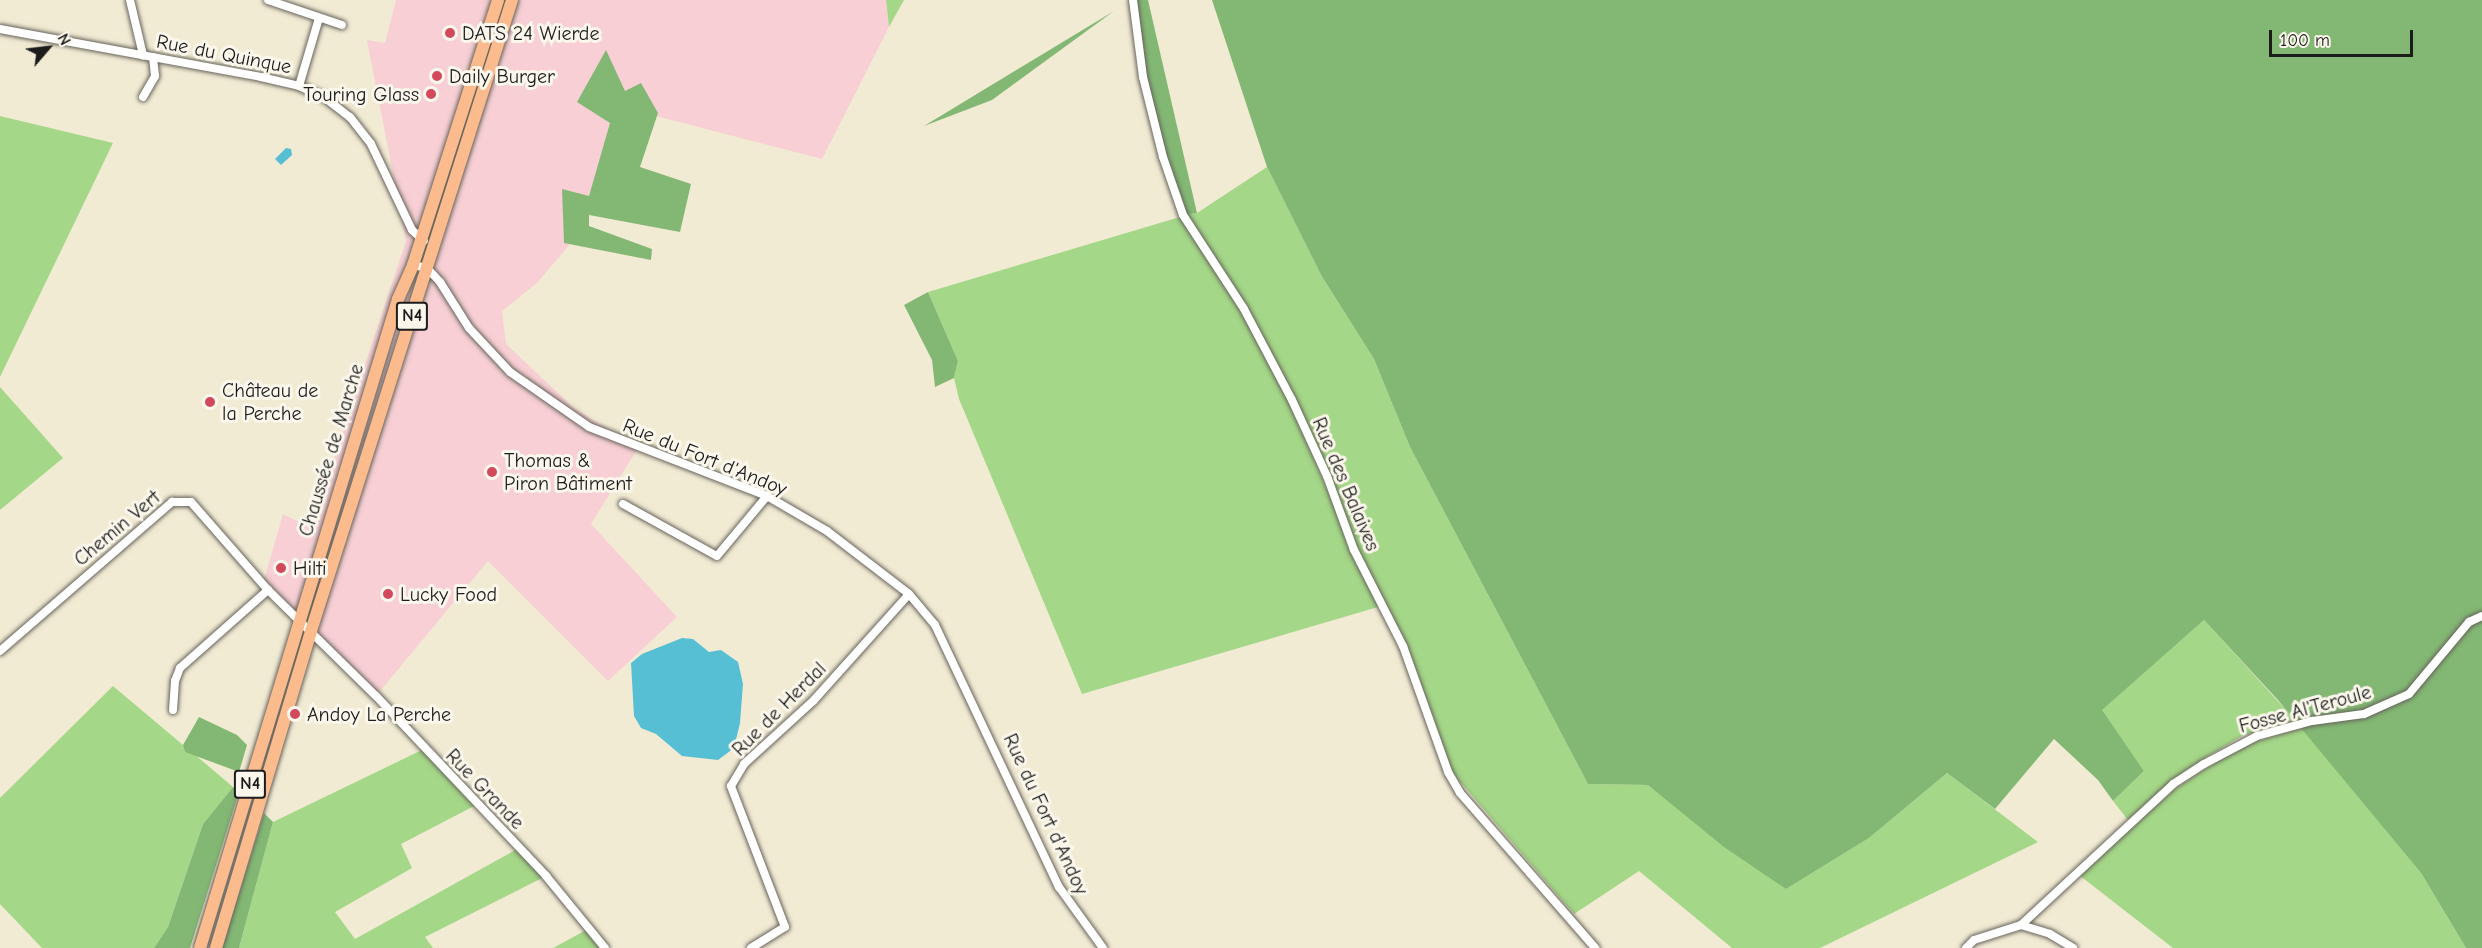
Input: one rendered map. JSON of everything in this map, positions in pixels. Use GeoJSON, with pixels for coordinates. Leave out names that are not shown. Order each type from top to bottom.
{"type":"FeatureCollection","features":[{"type":"Feature","properties":{"kind":"main road","name":"Chaussée de Marche"},"geometry":{"type":"LineString","coordinates":[[200,948],[395,310],[413,265],[498,0]]}},
{"type":"Feature","properties":{"kind":"main road","name":"Chaussée de Marche"},"geometry":{"type":"LineString","coordinates":[[216,948],[311,631],[512,0]]}},
{"type":"Feature","properties":{"kind":"street"},"geometry":{"type":"LineString","coordinates":[[130,0],[143,55]]}},
{"type":"Feature","properties":{"kind":"street"},"geometry":{"type":"LineString","coordinates":[[268,0],[342,25]]}},
{"type":"Feature","properties":{"kind":"street","name":"Rue des Balaives"},"geometry":{"type":"LineString","coordinates":[[1133,0],[1143,77],[1163,157],[1183,215],[1244,309],[1292,400],[1327,476],[1354,550],[1403,646],[1448,772],[1460,793],[1595,948]]}},
{"type":"Feature","properties":{"kind":"street"},"geometry":{"type":"LineString","coordinates":[[299,86],[320,18]]}},
{"type":"Feature","properties":{"kind":"street","name":"Rue du Quinque"},"geometry":{"type":"LineString","coordinates":[[0,29],[299,86],[324,97],[359,128],[381,160],[412,230],[421,240]]}},
{"type":"Feature","properties":{"kind":"street"},"geometry":{"type":"LineString","coordinates":[[143,97],[155,76],[153,57]]}},
{"type":"Feature","properties":{"kind":"street"},"geometry":{"type":"LineString","coordinates":[[421,240],[434,245]]}},
{"type":"Feature","properties":{"kind":"street"},"geometry":{"type":"LineString","coordinates":[[413,265],[427,268]]}},
{"type":"Feature","properties":{"kind":"street","name":"Rue du Fort d'Andoy"},"geometry":{"type":"LineString","coordinates":[[427,268],[469,328],[510,372],[589,427],[767,496],[827,531],[909,594],[935,625],[993,738],[1059,887],[1103,948]]}},
{"type":"Feature","properties":{"kind":"street"},"geometry":{"type":"LineString","coordinates":[[623,504],[717,556],[767,496]]}},
{"type":"Feature","properties":{"kind":"street","name":"Chemin Vert"},"geometry":{"type":"LineString","coordinates":[[0,651],[172,502],[183,499],[199,507],[268,590],[301,620]]}},
{"type":"Feature","properties":{"kind":"street"},"geometry":{"type":"LineString","coordinates":[[173,710],[175,681],[188,659],[268,590]]}},
{"type":"Feature","properties":{"kind":"street","name":"Rue de Herdal"},"geometry":{"type":"LineString","coordinates":[[751,948],[785,927],[731,786],[744,764],[814,700],[909,594]]}},
{"type":"Feature","properties":{"kind":"street","name":"Fosse Al'Teroule"},"geometry":{"type":"LineString","coordinates":[[2021,925],[2173,784],[2257,736],[2312,721],[2364,714],[2409,694],[2469,622],[2482,615]]}},
{"type":"Feature","properties":{"kind":"street","name":"Rue Grande"},"geometry":{"type":"LineString","coordinates":[[301,620],[546,876],[605,948]]}},
{"type":"Feature","properties":{"kind":"street"},"geometry":{"type":"LineString","coordinates":[[1966,948],[1974,940],[2021,925],[2050,934],[2073,948]]}},
{"type":"Feature","properties":{"kind":"shaded area"},"geometry":{"type":"Polygon","coordinates":[[[396,0],[886,0],[889,27],[822,159],[629,109],[570,244],[538,282],[502,311],[506,344],[574,408],[638,448],[591,524],[677,617],[608,681],[488,561],[376,696],[264,580],[283,514],[311,528],[406,241],[367,40],[385,43],[396,0]]]}},
{"type":"Feature","properties":{"kind":"green space"},"geometry":{"type":"Polygon","coordinates":[[[886,0],[904,0],[889,27],[886,0]]]}},
{"type":"Feature","properties":{"kind":"green space"},"geometry":{"type":"Polygon","coordinates":[[[1133,0],[1148,0],[1197,213],[1183,215],[1143,77],[1133,0]]]}},
{"type":"Feature","properties":{"kind":"green space"},"geometry":{"type":"Polygon","coordinates":[[[1212,0],[2482,0],[2482,948],[2466,948],[2421,873],[2277,699],[2204,620],[2102,710],[2144,771],[2113,801],[2098,780],[2054,739],[1995,809],[1947,773],[1869,838],[1786,889],[1724,847],[1648,785],[1588,784],[1410,447],[1374,359],[1321,275],[1267,167],[1212,0]]]}},
{"type":"Feature","properties":{"kind":"green space"},"geometry":{"type":"Polygon","coordinates":[[[1114,11],[992,100],[924,126],[1114,11]]]}},
{"type":"Feature","properties":{"kind":"green space"},"geometry":{"type":"Polygon","coordinates":[[[606,50],[625,91],[641,83],[658,113],[640,167],[691,184],[680,232],[589,215],[589,226],[652,249],[651,260],[564,243],[562,189],[589,196],[610,123],[577,102],[606,50]]]}},
{"type":"Feature","properties":{"kind":"green space"},"geometry":{"type":"Polygon","coordinates":[[[0,116],[113,143],[0,377],[0,116]]]}},
{"type":"Feature","properties":{"kind":"green space"},"geometry":{"type":"Polygon","coordinates":[[[1267,167],[1321,275],[1374,359],[1410,447],[1588,784],[1648,785],[1786,889],[1869,838],[1947,773],[2038,842],[1820,948],[1732,948],[1639,871],[1574,914],[1450,770],[1406,645],[1358,549],[1246,306],[1183,215],[1197,213],[1267,167]]]}},
{"type":"Feature","properties":{"kind":"green space"},"geometry":{"type":"Polygon","coordinates":[[[1180,217],[1241,310],[1289,401],[1378,607],[1082,694],[959,399],[954,378],[958,361],[928,292],[1180,217]]]}},
{"type":"Feature","properties":{"kind":"green space"},"geometry":{"type":"Polygon","coordinates":[[[928,292],[958,361],[954,378],[935,387],[932,360],[904,305],[928,292]]]}},
{"type":"Feature","properties":{"kind":"green space"},"geometry":{"type":"Polygon","coordinates":[[[0,387],[63,458],[0,510],[0,387]]]}},
{"type":"Feature","properties":{"kind":"green space"},"geometry":{"type":"Polygon","coordinates":[[[2204,620],[2295,720],[2242,736],[2208,756],[2128,820],[2113,801],[2144,771],[2101,710],[2204,620]]]}},
{"type":"Feature","properties":{"kind":"green space"},"geometry":{"type":"Polygon","coordinates":[[[113,686],[183,745],[185,752],[193,753],[233,787],[203,824],[168,927],[154,948],[42,948],[0,904],[0,798],[113,686]]]}},
{"type":"Feature","properties":{"kind":"green space"},"geometry":{"type":"Polygon","coordinates":[[[199,717],[237,735],[247,745],[239,772],[185,752],[183,745],[199,717]]]}},
{"type":"Feature","properties":{"kind":"green space"},"geometry":{"type":"Polygon","coordinates":[[[2302,728],[2421,873],[2466,948],[2173,948],[2079,875],[2176,788],[2241,746],[2302,728]]]}},
{"type":"Feature","properties":{"kind":"green space"},"geometry":{"type":"Polygon","coordinates":[[[424,749],[478,804],[401,844],[412,868],[335,912],[355,939],[519,848],[546,876],[425,937],[433,948],[239,948],[273,822],[424,749]]]}},
{"type":"Feature","properties":{"kind":"green space"},"geometry":{"type":"Polygon","coordinates":[[[233,787],[239,792],[190,948],[154,948],[168,927],[203,824],[233,787]]]}},
{"type":"Feature","properties":{"kind":"green space"},"geometry":{"type":"Polygon","coordinates":[[[264,813],[273,822],[239,948],[222,948],[264,813]]]}},
{"type":"Feature","properties":{"kind":"green space"},"geometry":{"type":"Polygon","coordinates":[[[590,928],[605,948],[553,948],[590,928]]]}},
{"type":"Feature","properties":{"kind":"water"},"geometry":{"type":"Polygon","coordinates":[[[286,148],[291,149],[292,155],[281,165],[275,159],[286,148]]]}},
{"type":"Feature","properties":{"kind":"water"},"geometry":{"type":"Polygon","coordinates":[[[682,638],[693,639],[709,652],[721,650],[738,662],[743,684],[740,723],[734,748],[718,760],[682,756],[656,734],[641,728],[634,716],[631,663],[642,654],[682,638]]]}},
{"type":"Feature","properties":{"kind":"place","name":"DATS 24 Wierde"},"geometry":{"type":"Point","coordinates":[450,33]}},
{"type":"Feature","properties":{"kind":"place","name":"Daily Burger"},"geometry":{"type":"Point","coordinates":[437,76]}},
{"type":"Feature","properties":{"kind":"place","name":"Touring Glass"},"geometry":{"type":"Point","coordinates":[431,94]}},
{"type":"Feature","properties":{"kind":"place","name":"Château de la Perche"},"geometry":{"type":"Point","coordinates":[210,402]}},
{"type":"Feature","properties":{"kind":"place","name":"Thomas & Piron Bâtiment"},"geometry":{"type":"Point","coordinates":[492,472]}},
{"type":"Feature","properties":{"kind":"place","name":"Hilti"},"geometry":{"type":"Point","coordinates":[281,568]}},
{"type":"Feature","properties":{"kind":"place","name":"Lucky Food"},"geometry":{"type":"Point","coordinates":[388,594]}},
{"type":"Feature","properties":{"kind":"place","name":"Andoy La Perche"},"geometry":{"type":"Point","coordinates":[295,714]}}]}
